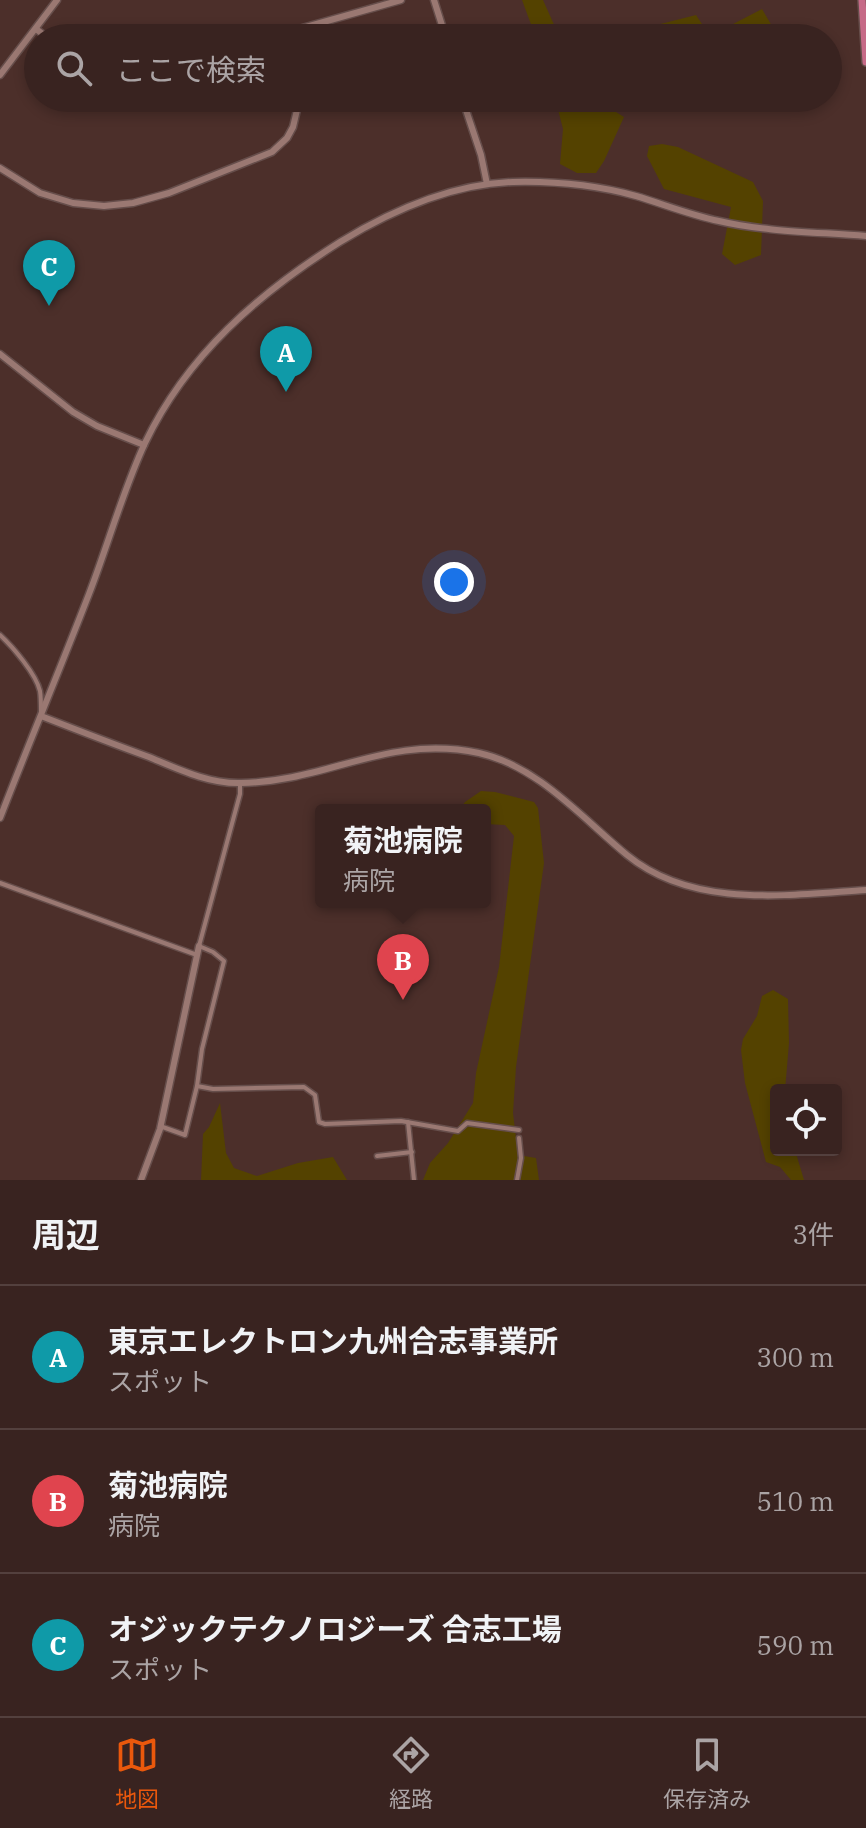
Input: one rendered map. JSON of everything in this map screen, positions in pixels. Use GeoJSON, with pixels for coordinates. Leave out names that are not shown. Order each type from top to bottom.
{"type":"FeatureCollection","features":[{"type":"Feature","properties":{"kind":"main road"},"geometry":{"type":"LineString","coordinates":[[862,0],[866,62]]}},
{"type":"Feature","properties":{"kind":"street"},"geometry":{"type":"LineString","coordinates":[[40,24],[57,0]]}},
{"type":"Feature","properties":{"kind":"street"},"geometry":{"type":"LineString","coordinates":[[317,24],[401,0]]}},
{"type":"Feature","properties":{"kind":"street"},"geometry":{"type":"LineString","coordinates":[[434,0],[442,24]]}},
{"type":"Feature","properties":{"kind":"street"},"geometry":{"type":"LineString","coordinates":[[0,75],[24,44]]}},
{"type":"Feature","properties":{"kind":"street"},"geometry":{"type":"LineString","coordinates":[[0,168],[40,193],[73,203],[104,206],[133,203],[169,193],[272,152],[287,138],[297,112]]}},
{"type":"Feature","properties":{"kind":"street"},"geometry":{"type":"LineString","coordinates":[[467,112],[487,184]]}},
{"type":"Feature","properties":{"kind":"street"},"geometry":{"type":"LineString","coordinates":[[0,818],[144,445],[173,396],[219,336],[252,303],[328,250],[378,221],[431,199],[487,184],[534,182],[574,184],[635,196],[695,215],[746,226],[866,236]]}},
{"type":"Feature","properties":{"kind":"street"},"geometry":{"type":"LineString","coordinates":[[0,354],[73,412],[97,426],[144,445]]}},
{"type":"Feature","properties":{"kind":"street"},"geometry":{"type":"LineString","coordinates":[[0,635],[40,689],[41,716]]}},
{"type":"Feature","properties":{"kind":"street"},"geometry":{"type":"LineString","coordinates":[[41,716],[196,776],[240,783],[291,777],[390,751],[452,749],[501,760],[525,772],[601,830],[629,857],[672,881],[709,892],[744,895],[866,890]]}},
{"type":"Feature","properties":{"kind":"street"},"geometry":{"type":"LineString","coordinates":[[141,1180],[160,1126],[199,946],[240,794],[240,783]]}},
{"type":"Feature","properties":{"kind":"street"},"geometry":{"type":"LineString","coordinates":[[0,883],[197,955]]}},
{"type":"Feature","properties":{"kind":"street"},"geometry":{"type":"LineString","coordinates":[[160,1126],[185,1135],[197,1086],[202,1049],[224,961],[199,946]]}},
{"type":"Feature","properties":{"kind":"street"},"geometry":{"type":"LineString","coordinates":[[197,1086],[213,1089],[304,1087],[315,1095],[319,1122],[408,1122],[458,1131],[467,1123],[519,1130]]}},
{"type":"Feature","properties":{"kind":"street"},"geometry":{"type":"LineString","coordinates":[[408,1122],[414,1180]]}},
{"type":"Feature","properties":{"kind":"street"},"geometry":{"type":"LineString","coordinates":[[517,1180],[521,1158],[519,1138]]}},
{"type":"Feature","properties":{"kind":"street"},"geometry":{"type":"LineString","coordinates":[[377,1156],[412,1152]]}},
{"type":"Feature","properties":{"kind":"shaded area"},"geometry":{"type":"Polygon","coordinates":[[[522,0],[543,0],[554,24],[531,24],[522,0]]]}},
{"type":"Feature","properties":{"kind":"shaded area"},"geometry":{"type":"Polygon","coordinates":[[[762,9],[771,24],[733,24],[762,9]]]}},
{"type":"Feature","properties":{"kind":"shaded area"},"geometry":{"type":"Polygon","coordinates":[[[696,15],[702,24],[660,24],[696,15]]]}},
{"type":"Feature","properties":{"kind":"shaded area"},"geometry":{"type":"Polygon","coordinates":[[[559,112],[616,112],[624,117],[596,173],[577,173],[560,164],[563,129],[559,112]]]}},
{"type":"Feature","properties":{"kind":"shaded area"},"geometry":{"type":"Polygon","coordinates":[[[662,144],[678,147],[753,182],[763,201],[761,255],[735,265],[722,254],[731,207],[664,189],[647,156],[649,146],[662,144]]]}},
{"type":"Feature","properties":{"kind":"shaded area"},"geometry":{"type":"Polygon","coordinates":[[[481,791],[495,792],[534,802],[538,808],[544,863],[516,1067],[513,1113],[518,1155],[536,1158],[539,1180],[423,1180],[430,1163],[448,1143],[473,1103],[476,1073],[499,967],[514,836],[505,825],[491,824],[491,804],[464,804],[481,791]]]}},
{"type":"Feature","properties":{"kind":"shaded area"},"geometry":{"type":"Polygon","coordinates":[[[773,990],[788,999],[786,1084],[770,1084],[770,1156],[797,1156],[804,1180],[791,1180],[780,1167],[766,1162],[745,1083],[741,1050],[743,1039],[757,1016],[762,996],[773,990]]]}},
{"type":"Feature","properties":{"kind":"shaded area"},"geometry":{"type":"Polygon","coordinates":[[[220,1103],[226,1153],[234,1168],[257,1176],[298,1163],[333,1157],[347,1180],[201,1180],[203,1134],[220,1103]]]}},
{"type":"Feature","properties":{"kind":"place","name":"オジックテクノロジーズ 合志工場"},"geometry":{"type":"Point","coordinates":[49,306]}},
{"type":"Feature","properties":{"kind":"place","name":"東京エレクトロン九州合志事業所"},"geometry":{"type":"Point","coordinates":[286,392]}},
{"type":"Feature","properties":{"kind":"place","name":"菊池病院"},"geometry":{"type":"Point","coordinates":[403,1000]}}]}
